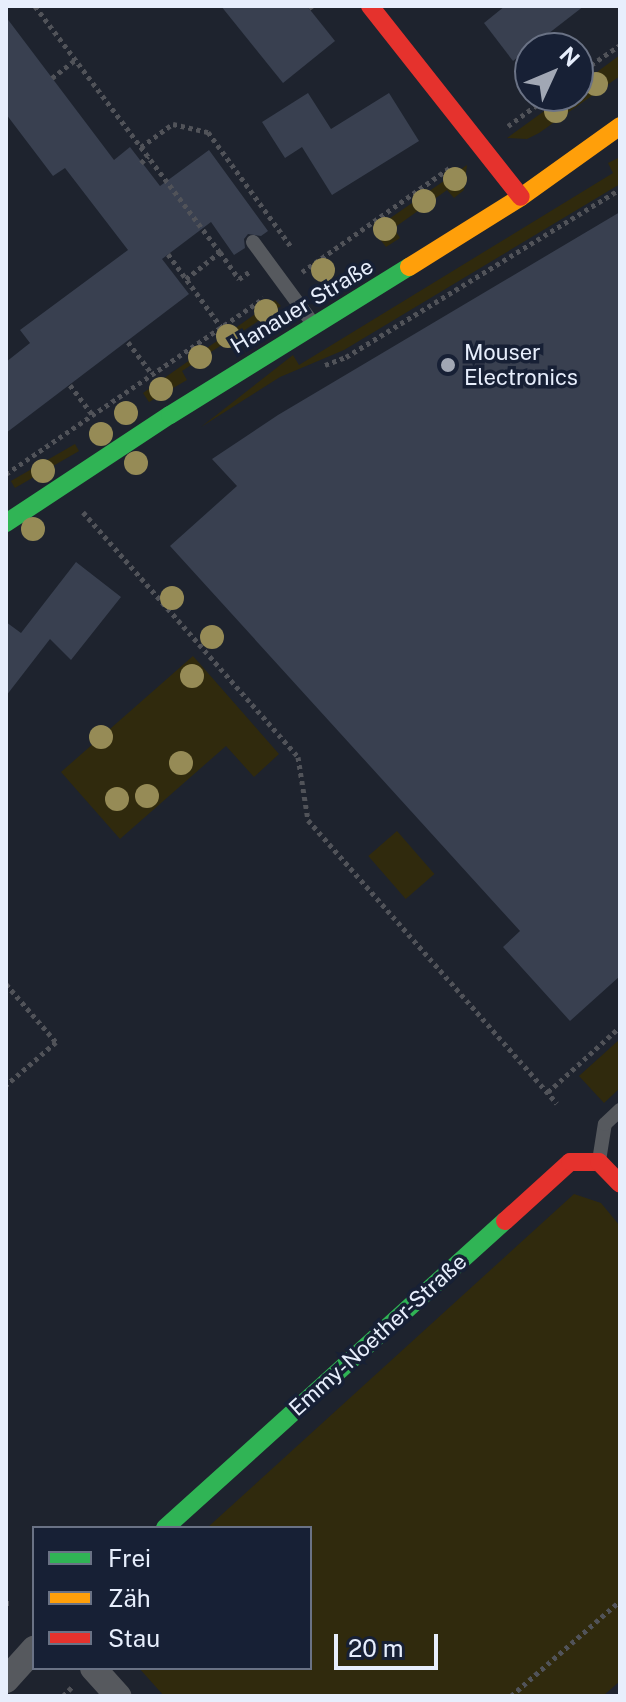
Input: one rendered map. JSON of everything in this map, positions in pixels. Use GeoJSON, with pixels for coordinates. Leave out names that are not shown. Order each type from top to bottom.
{"type":"FeatureCollection","features":[{"type":"Feature","properties":{"kind":"street"},"geometry":{"type":"LineString","coordinates":[[370,6],[521,197]]}},
{"type":"Feature","properties":{"kind":"street","name":"Hanauer Straße"},"geometry":{"type":"LineString","coordinates":[[6,523],[314,325],[371,293],[521,197],[620,126]]}},
{"type":"Feature","properties":{"kind":"street","name":"Emmy-Noether-Straße"},"geometry":{"type":"LineString","coordinates":[[167,1526],[570,1162],[599,1162]]}},
{"type":"Feature","properties":{"kind":"street"},"geometry":{"type":"LineString","coordinates":[[599,1162],[620,1184]]}},
{"type":"Feature","properties":{"kind":"street"},"geometry":{"type":"LineString","coordinates":[[6,1680],[32,1651]]}},
{"type":"Feature","properties":{"kind":"street"},"geometry":{"type":"LineString","coordinates":[[95,1670],[118,1696]]}},
{"type":"Feature","properties":{"kind":"lane"},"geometry":{"type":"LineString","coordinates":[[253,242],[314,325]]}},
{"type":"Feature","properties":{"kind":"lane"},"geometry":{"type":"LineString","coordinates":[[599,1162],[605,1124],[620,1110]]}},
{"type":"Feature","properties":{"kind":"path"},"geometry":{"type":"LineString","coordinates":[[35,6],[239,279],[265,259]]}},
{"type":"Feature","properties":{"kind":"path"},"geometry":{"type":"LineString","coordinates":[[594,63],[620,45]]}},
{"type":"Feature","properties":{"kind":"path"},"geometry":{"type":"LineString","coordinates":[[52,78],[75,60]]}},
{"type":"Feature","properties":{"kind":"path"},"geometry":{"type":"LineString","coordinates":[[141,147],[173,124],[208,132],[307,268]]}},
{"type":"Feature","properties":{"kind":"path"},"geometry":{"type":"LineString","coordinates":[[141,163],[148,156]]}},
{"type":"Feature","properties":{"kind":"path"},"geometry":{"type":"LineString","coordinates":[[186,279],[220,252]]}},
{"type":"Feature","properties":{"kind":"path"},"geometry":{"type":"LineString","coordinates":[[168,254],[221,327]]}},
{"type":"Feature","properties":{"kind":"path"},"geometry":{"type":"LineString","coordinates":[[128,342],[152,374]]}},
{"type":"Feature","properties":{"kind":"path"},"geometry":{"type":"LineString","coordinates":[[70,385],[93,415]]}},
{"type":"Feature","properties":{"kind":"path"},"geometry":{"type":"LineString","coordinates":[[80,509],[298,757],[308,820],[557,1103]]}},
{"type":"Feature","properties":{"kind":"path"},"geometry":{"type":"LineString","coordinates":[[6,984],[56,1042],[6,1085]]}},
{"type":"Feature","properties":{"kind":"path"},"geometry":{"type":"LineString","coordinates":[[548,1092],[620,1027]]}},
{"type":"Feature","properties":{"kind":"path"},"geometry":{"type":"LineString","coordinates":[[511,1696],[620,1601]]}},
{"type":"Feature","properties":{"kind":"shaded area"},"geometry":{"type":"Polygon","coordinates":[[[620,55],[620,76],[594,94],[594,74],[620,55]]]}},
{"type":"Feature","properties":{"kind":"shaded area"},"geometry":{"type":"Polygon","coordinates":[[[543,112],[569,112],[527,139],[507,138],[543,112]]]}},
{"type":"Feature","properties":{"kind":"shaded area"},"geometry":{"type":"Polygon","coordinates":[[[620,157],[620,184],[344,350],[280,377],[201,427],[293,355],[299,365],[613,173],[608,163],[620,157]]]}},
{"type":"Feature","properties":{"kind":"shaded area"},"geometry":{"type":"Polygon","coordinates":[[[467,165],[464,190],[454,198],[447,190],[394,228],[400,238],[386,247],[373,230],[467,165]]]}},
{"type":"Feature","properties":{"kind":"shaded area"},"geometry":{"type":"Polygon","coordinates":[[[275,300],[281,306],[182,371],[187,380],[149,402],[143,393],[275,300]]]}},
{"type":"Feature","properties":{"kind":"shaded area"},"geometry":{"type":"Polygon","coordinates":[[[75,444],[79,451],[15,488],[11,481],[75,444]]]}},
{"type":"Feature","properties":{"kind":"shaded area"},"geometry":{"type":"Polygon","coordinates":[[[193,656],[279,754],[254,777],[226,746],[120,839],[61,772],[193,656]]]}},
{"type":"Feature","properties":{"kind":"shaded area"},"geometry":{"type":"Polygon","coordinates":[[[397,831],[434,874],[406,899],[368,856],[397,831]]]}},
{"type":"Feature","properties":{"kind":"shaded area"},"geometry":{"type":"Polygon","coordinates":[[[620,1039],[620,1088],[604,1103],[579,1076],[620,1039]]]}},
{"type":"Feature","properties":{"kind":"shaded area"},"geometry":{"type":"Polygon","coordinates":[[[574,1194],[601,1203],[620,1226],[620,1681],[603,1696],[164,1696],[141,1670],[312,1670],[312,1526],[209,1526],[574,1194]]]}},
{"type":"Feature","properties":{"kind":"building"},"geometry":{"type":"Polygon","coordinates":[[[221,6],[307,6],[335,41],[283,83],[221,6]]]}},
{"type":"Feature","properties":{"kind":"building"},"geometry":{"type":"Polygon","coordinates":[[[505,6],[584,6],[550,32],[514,32],[513,61],[484,23],[505,6]]]}},
{"type":"Feature","properties":{"kind":"building"},"geometry":{"type":"Polygon","coordinates":[[[6,17],[114,160],[130,147],[160,186],[209,150],[268,231],[261,236],[248,234],[244,239],[245,248],[234,255],[211,222],[162,259],[189,294],[6,433],[6,362],[30,343],[20,330],[128,250],[65,168],[53,176],[6,114],[6,17]]]}},
{"type":"Feature","properties":{"kind":"building"},"geometry":{"type":"Polygon","coordinates":[[[308,93],[331,129],[389,93],[419,141],[332,195],[302,147],[285,158],[262,122],[308,93]]]}},
{"type":"Feature","properties":{"kind":"building"},"geometry":{"type":"Polygon","coordinates":[[[620,212],[620,976],[570,1021],[503,947],[520,931],[170,546],[237,486],[212,459],[278,415],[620,212]]]}},
{"type":"Feature","properties":{"kind":"building"},"geometry":{"type":"Polygon","coordinates":[[[76,562],[121,597],[71,660],[50,639],[6,696],[6,622],[21,633],[76,562]]]}},
{"type":"Feature","properties":{"kind":"traffic: fast"},"geometry":{"type":"LineString","coordinates":[[6,523],[170,415],[409,267]]}},
{"type":"Feature","properties":{"kind":"traffic: fast"},"geometry":{"type":"LineString","coordinates":[[167,1526],[505,1221]]}},
{"type":"Feature","properties":{"kind":"traffic: slow"},"geometry":{"type":"LineString","coordinates":[[409,267],[521,197],[620,126]]}},
{"type":"Feature","properties":{"kind":"traffic: jam"},"geometry":{"type":"LineString","coordinates":[[370,6],[521,197]]}},
{"type":"Feature","properties":{"kind":"traffic: jam"},"geometry":{"type":"LineString","coordinates":[[505,1221],[570,1162],[599,1162],[620,1184]]}},
{"type":"Feature","properties":{"kind":"place","name":"Mouser Electronics"},"geometry":{"type":"Point","coordinates":[448,365]}}]}
